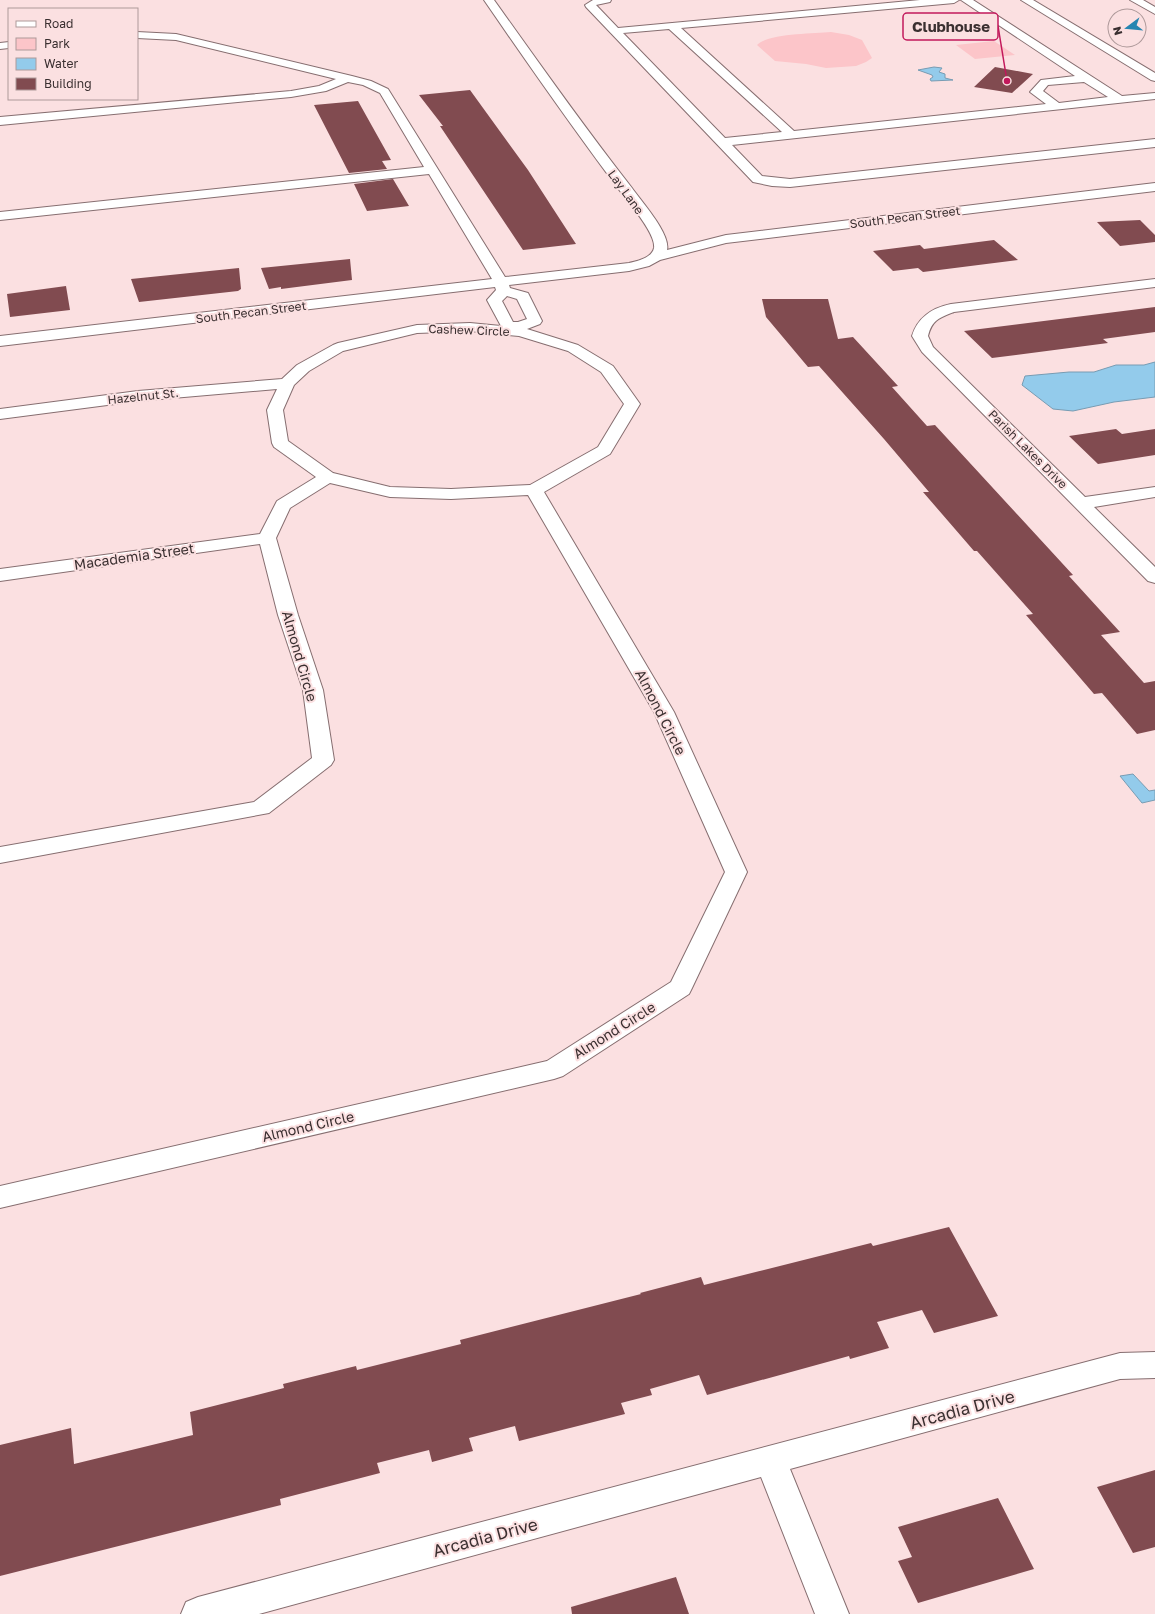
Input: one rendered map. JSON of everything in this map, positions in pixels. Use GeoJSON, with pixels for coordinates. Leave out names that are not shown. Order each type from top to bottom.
{"type":"FeatureCollection","features":[{"type":"Feature","properties":{"kind":"street","name":"Lay Lane"},"geometry":{"type":"LineString","coordinates":[[489,0],[551,89],[638,206],[661,240],[661,248],[658,257]]}},
{"type":"Feature","properties":{"kind":"street"},"geometry":{"type":"LineString","coordinates":[[606,0],[590,5],[758,179],[772,182],[790,183],[1155,143]]}},
{"type":"Feature","properties":{"kind":"street"},"geometry":{"type":"LineString","coordinates":[[615,31],[954,0]]}},
{"type":"Feature","properties":{"kind":"street"},"geometry":{"type":"LineString","coordinates":[[966,0],[1120,100]]}},
{"type":"Feature","properties":{"kind":"street"},"geometry":{"type":"LineString","coordinates":[[1026,0],[1155,78]]}},
{"type":"Feature","properties":{"kind":"street"},"geometry":{"type":"LineString","coordinates":[[1135,0],[1155,11]]}},
{"type":"Feature","properties":{"kind":"street"},"geometry":{"type":"LineString","coordinates":[[672,26],[791,134]]}},
{"type":"Feature","properties":{"kind":"street"},"geometry":{"type":"LineString","coordinates":[[138,35],[176,37],[348,78],[367,83],[384,91],[503,286],[522,296],[535,321],[520,330],[508,325],[494,300],[503,286],[629,267],[658,257]]}},
{"type":"Feature","properties":{"kind":"street"},"geometry":{"type":"LineString","coordinates":[[0,122],[291,94],[322,89],[348,78]]}},
{"type":"Feature","properties":{"kind":"street"},"geometry":{"type":"LineString","coordinates":[[1056,106],[1036,92],[1045,82],[1086,78]]}},
{"type":"Feature","properties":{"kind":"street"},"geometry":{"type":"LineString","coordinates":[[722,142],[1155,96]]}},
{"type":"Feature","properties":{"kind":"street"},"geometry":{"type":"LineString","coordinates":[[0,216],[433,170]]}},
{"type":"Feature","properties":{"kind":"street","name":"South Pecan Street"},"geometry":{"type":"LineString","coordinates":[[658,257],[726,239],[1155,187]]}},
{"type":"Feature","properties":{"kind":"street"},"geometry":{"type":"LineString","coordinates":[[931,317],[951,308],[1155,283]]}},
{"type":"Feature","properties":{"kind":"street","name":"South Pecan Street"},"geometry":{"type":"LineString","coordinates":[[0,341],[503,286]]}},
{"type":"Feature","properties":{"kind":"street","name":"Parish Lakes Drive"},"geometry":{"type":"LineString","coordinates":[[955,294],[941,298],[931,317],[923,324],[920,336],[927,349],[1083,503],[1155,577]]}},
{"type":"Feature","properties":{"kind":"street","name":"Cashew Circle"},"geometry":{"type":"LineString","coordinates":[[470,327],[520,330],[573,348],[607,369],[632,404],[604,450],[534,490],[451,494],[390,492],[327,477],[280,443],[275,410],[287,383],[304,368],[338,348],[417,329],[470,327]]}},
{"type":"Feature","properties":{"kind":"street","name":"Hazelnut St."},"geometry":{"type":"LineString","coordinates":[[0,414],[138,396],[287,383]]}},
{"type":"Feature","properties":{"kind":"street"},"geometry":{"type":"LineString","coordinates":[[267,538],[283,505],[327,477]]}},
{"type":"Feature","properties":{"kind":"street","name":"Almond Circle"},"geometry":{"type":"LineString","coordinates":[[0,1197],[554,1068],[680,988],[736,872],[664,712],[534,490]]}},
{"type":"Feature","properties":{"kind":"street"},"geometry":{"type":"LineString","coordinates":[[1083,503],[1155,492]]}},
{"type":"Feature","properties":{"kind":"street","name":"Almond Circle"},"geometry":{"type":"LineString","coordinates":[[0,855],[261,808],[323,760],[312,690],[288,615],[267,538]]}},
{"type":"Feature","properties":{"kind":"street","name":"Macademia Street"},"geometry":{"type":"LineString","coordinates":[[0,575],[267,538]]}},
{"type":"Feature","properties":{"kind":"street","name":"Arcadia Drive"},"geometry":{"type":"LineString","coordinates":[[198,1614],[1120,1366],[1155,1365]]}},
{"type":"Feature","properties":{"kind":"street"},"geometry":{"type":"LineString","coordinates":[[771,1460],[832,1614]]}},
{"type":"Feature","properties":{"kind":"green space"},"geometry":{"type":"Polygon","coordinates":[[[831,32],[849,35],[862,40],[872,58],[856,66],[826,68],[806,64],[775,61],[757,45],[771,38],[781,36],[831,32]]]}},
{"type":"Feature","properties":{"kind":"green space"},"geometry":{"type":"Polygon","coordinates":[[[994,41],[1015,55],[975,59],[956,45],[994,41]]]}},
{"type":"Feature","properties":{"kind":"water"},"geometry":{"type":"Polygon","coordinates":[[[934,67],[942,68],[939,72],[945,74],[945,78],[953,80],[931,81],[930,79],[933,77],[932,75],[918,70],[934,67]]]}},
{"type":"Feature","properties":{"kind":"water"},"geometry":{"type":"Polygon","coordinates":[[[1155,362],[1155,397],[1114,402],[1073,411],[1053,409],[1022,385],[1025,376],[1069,372],[1094,372],[1116,365],[1144,365],[1155,362]]]}},
{"type":"Feature","properties":{"kind":"water"},"geometry":{"type":"Polygon","coordinates":[[[1133,774],[1149,791],[1155,790],[1155,800],[1142,803],[1120,776],[1133,774]]]}},
{"type":"Feature","properties":{"kind":"building"},"geometry":{"type":"Polygon","coordinates":[[[995,67],[1033,74],[1012,93],[974,87],[995,67]]]}},
{"type":"Feature","properties":{"kind":"building"},"geometry":{"type":"Polygon","coordinates":[[[470,90],[528,170],[576,244],[523,250],[440,126],[443,126],[419,95],[470,90]]]}},
{"type":"Feature","properties":{"kind":"building"},"geometry":{"type":"Polygon","coordinates":[[[358,101],[391,160],[382,161],[387,169],[349,173],[314,105],[358,101]]]}},
{"type":"Feature","properties":{"kind":"building"},"geometry":{"type":"Polygon","coordinates":[[[393,179],[409,206],[367,211],[354,184],[393,179]]]}},
{"type":"Feature","properties":{"kind":"building"},"geometry":{"type":"Polygon","coordinates":[[[1140,220],[1155,235],[1155,242],[1120,246],[1097,222],[1140,220]]]}},
{"type":"Feature","properties":{"kind":"building"},"geometry":{"type":"Polygon","coordinates":[[[994,240],[1018,260],[923,272],[918,268],[893,271],[873,251],[920,245],[924,249],[994,240]]]}},
{"type":"Feature","properties":{"kind":"building"},"geometry":{"type":"Polygon","coordinates":[[[350,259],[352,280],[281,289],[281,287],[269,289],[261,268],[350,259]]]}},
{"type":"Feature","properties":{"kind":"building"},"geometry":{"type":"Polygon","coordinates":[[[239,268],[241,289],[238,291],[139,302],[131,279],[239,268]]]}},
{"type":"Feature","properties":{"kind":"building"},"geometry":{"type":"Polygon","coordinates":[[[66,286],[70,310],[10,317],[7,294],[66,286]]]}},
{"type":"Feature","properties":{"kind":"building"},"geometry":{"type":"Polygon","coordinates":[[[762,299],[828,299],[838,339],[853,337],[898,386],[892,387],[927,426],[935,425],[1073,575],[1069,576],[1120,632],[1101,635],[1144,683],[1155,681],[1155,730],[1137,734],[1102,693],[1094,694],[1026,615],[1033,614],[977,551],[974,551],[923,492],[929,492],[884,439],[819,366],[808,367],[766,317],[762,299]]]}},
{"type":"Feature","properties":{"kind":"building"},"geometry":{"type":"Polygon","coordinates":[[[1155,307],[1155,332],[1103,339],[1108,343],[992,358],[964,331],[1155,307]]]}},
{"type":"Feature","properties":{"kind":"building"},"geometry":{"type":"Polygon","coordinates":[[[1116,429],[1122,434],[1155,429],[1155,455],[1098,464],[1069,436],[1116,429]]]}},
{"type":"Feature","properties":{"kind":"building"},"geometry":{"type":"Polygon","coordinates":[[[949,1227],[998,1316],[934,1333],[922,1310],[877,1322],[889,1348],[850,1359],[849,1356],[707,1395],[699,1375],[650,1389],[652,1395],[621,1403],[625,1414],[519,1441],[515,1426],[469,1438],[473,1451],[432,1462],[429,1450],[377,1463],[380,1473],[280,1499],[281,1505],[0,1576],[0,1445],[71,1428],[74,1464],[193,1435],[190,1412],[284,1388],[283,1384],[356,1366],[357,1370],[461,1344],[460,1340],[641,1294],[640,1293],[701,1277],[704,1285],[871,1243],[873,1246],[949,1227]]]}},
{"type":"Feature","properties":{"kind":"building"},"geometry":{"type":"Polygon","coordinates":[[[1155,1470],[1155,1547],[1133,1553],[1097,1487],[1155,1470]]]}},
{"type":"Feature","properties":{"kind":"building"},"geometry":{"type":"Polygon","coordinates":[[[998,1498],[1034,1569],[918,1603],[898,1561],[912,1557],[898,1527],[998,1498]]]}},
{"type":"Feature","properties":{"kind":"building"},"geometry":{"type":"Polygon","coordinates":[[[676,1577],[689,1614],[572,1614],[571,1607],[676,1577]]]}},
{"type":"Feature","properties":{"kind":"place","name":"Clubhouse"},"geometry":{"type":"Point","coordinates":[1007,81]}}]}
